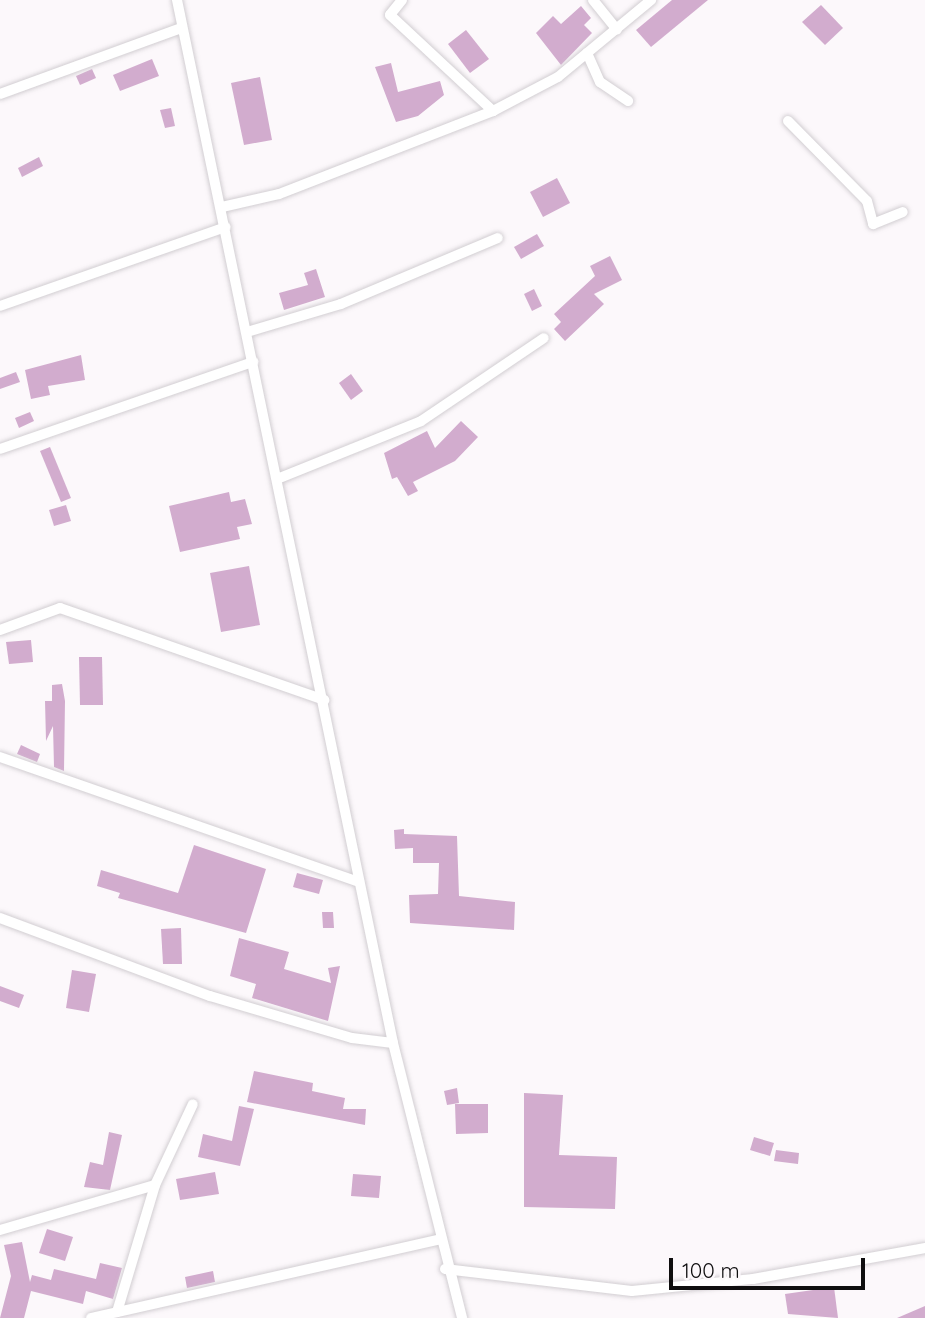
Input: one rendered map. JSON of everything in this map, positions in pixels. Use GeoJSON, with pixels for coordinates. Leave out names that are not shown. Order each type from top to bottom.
{"type":"FeatureCollection","features":[{"type":"Feature","properties":{"kind":"street"},"geometry":{"type":"LineString","coordinates":[[177,0],[393,1043],[445,1269],[462,1318]]}},
{"type":"Feature","properties":{"kind":"street"},"geometry":{"type":"LineString","coordinates":[[402,0],[390,15],[493,111]]}},
{"type":"Feature","properties":{"kind":"street"},"geometry":{"type":"LineString","coordinates":[[593,0],[617,30]]}},
{"type":"Feature","properties":{"kind":"street"},"geometry":{"type":"LineString","coordinates":[[222,207],[279,194],[493,111],[587,53],[651,0]]}},
{"type":"Feature","properties":{"kind":"street"},"geometry":{"type":"LineString","coordinates":[[0,94],[181,28]]}},
{"type":"Feature","properties":{"kind":"street"},"geometry":{"type":"LineString","coordinates":[[587,53],[600,82],[628,101]]}},
{"type":"Feature","properties":{"kind":"street"},"geometry":{"type":"LineString","coordinates":[[788,121],[867,201],[873,224],[904,212]]}},
{"type":"Feature","properties":{"kind":"street"},"geometry":{"type":"LineString","coordinates":[[0,306],[226,227]]}},
{"type":"Feature","properties":{"kind":"street"},"geometry":{"type":"LineString","coordinates":[[247,332],[341,304],[498,238]]}},
{"type":"Feature","properties":{"kind":"street"},"geometry":{"type":"LineString","coordinates":[[277,479],[421,421],[544,338]]}},
{"type":"Feature","properties":{"kind":"street"},"geometry":{"type":"LineString","coordinates":[[0,449],[253,362]]}},
{"type":"Feature","properties":{"kind":"street"},"geometry":{"type":"LineString","coordinates":[[0,631],[60,608],[324,700]]}},
{"type":"Feature","properties":{"kind":"street"},"geometry":{"type":"LineString","coordinates":[[0,757],[359,882]]}},
{"type":"Feature","properties":{"kind":"street"},"geometry":{"type":"LineString","coordinates":[[0,918],[221,999],[352,1038],[393,1043]]}},
{"type":"Feature","properties":{"kind":"street"},"geometry":{"type":"LineString","coordinates":[[117,1312],[155,1185],[193,1104]]}},
{"type":"Feature","properties":{"kind":"street"},"geometry":{"type":"LineString","coordinates":[[0,1230],[155,1185]]}},
{"type":"Feature","properties":{"kind":"street"},"geometry":{"type":"LineString","coordinates":[[90,1318],[438,1240]]}},
{"type":"Feature","properties":{"kind":"street"},"geometry":{"type":"LineString","coordinates":[[445,1269],[632,1291],[753,1279],[925,1248]]}},
{"type":"Feature","properties":{"kind":"building"},"geometry":{"type":"Polygon","coordinates":[[[672,0],[708,0],[651,47],[636,30],[672,0]]]}},
{"type":"Feature","properties":{"kind":"building"},"geometry":{"type":"Polygon","coordinates":[[[821,5],[843,28],[825,45],[802,22],[821,5]]]}},
{"type":"Feature","properties":{"kind":"building"},"geometry":{"type":"Polygon","coordinates":[[[581,6],[591,18],[584,25],[592,33],[561,65],[536,33],[553,16],[561,24],[581,6]]]}},
{"type":"Feature","properties":{"kind":"building"},"geometry":{"type":"Polygon","coordinates":[[[466,30],[489,59],[470,73],[448,44],[466,30]]]}},
{"type":"Feature","properties":{"kind":"building"},"geometry":{"type":"Polygon","coordinates":[[[152,59],[159,76],[120,91],[113,75],[152,59]]]}},
{"type":"Feature","properties":{"kind":"building"},"geometry":{"type":"Polygon","coordinates":[[[391,63],[398,92],[440,81],[444,95],[418,116],[396,122],[375,67],[391,63]]]}},
{"type":"Feature","properties":{"kind":"building"},"geometry":{"type":"Polygon","coordinates":[[[92,69],[96,78],[80,85],[76,76],[92,69]]]}},
{"type":"Feature","properties":{"kind":"building"},"geometry":{"type":"Polygon","coordinates":[[[260,77],[272,140],[244,145],[231,83],[260,77]]]}},
{"type":"Feature","properties":{"kind":"building"},"geometry":{"type":"Polygon","coordinates":[[[171,108],[175,126],[165,128],[160,110],[171,108]]]}},
{"type":"Feature","properties":{"kind":"building"},"geometry":{"type":"Polygon","coordinates":[[[39,157],[43,166],[22,177],[18,168],[39,157]]]}},
{"type":"Feature","properties":{"kind":"building"},"geometry":{"type":"Polygon","coordinates":[[[557,178],[570,203],[543,217],[530,192],[557,178]]]}},
{"type":"Feature","properties":{"kind":"building"},"geometry":{"type":"Polygon","coordinates":[[[537,234],[544,246],[521,259],[514,247],[537,234]]]}},
{"type":"Feature","properties":{"kind":"building"},"geometry":{"type":"Polygon","coordinates":[[[610,256],[622,280],[594,294],[604,304],[565,341],[554,329],[561,322],[554,314],[595,276],[590,266],[610,256]]]}},
{"type":"Feature","properties":{"kind":"building"},"geometry":{"type":"Polygon","coordinates":[[[316,269],[325,297],[284,310],[279,293],[308,285],[304,273],[316,269]]]}},
{"type":"Feature","properties":{"kind":"building"},"geometry":{"type":"Polygon","coordinates":[[[534,289],[542,306],[532,311],[524,294],[534,289]]]}},
{"type":"Feature","properties":{"kind":"building"},"geometry":{"type":"Polygon","coordinates":[[[81,355],[85,380],[48,386],[50,395],[31,399],[25,370],[81,355]]]}},
{"type":"Feature","properties":{"kind":"building"},"geometry":{"type":"Polygon","coordinates":[[[16,372],[20,382],[0,389],[0,378],[16,372]]]}},
{"type":"Feature","properties":{"kind":"building"},"geometry":{"type":"Polygon","coordinates":[[[351,374],[363,391],[351,400],[339,383],[351,374]]]}},
{"type":"Feature","properties":{"kind":"building"},"geometry":{"type":"Polygon","coordinates":[[[30,412],[34,421],[19,428],[15,418],[30,412]]]}},
{"type":"Feature","properties":{"kind":"building"},"geometry":{"type":"Polygon","coordinates":[[[461,421],[478,437],[455,461],[413,482],[418,491],[408,496],[397,477],[392,479],[384,453],[427,431],[435,448],[461,421]]]}},
{"type":"Feature","properties":{"kind":"building"},"geometry":{"type":"Polygon","coordinates":[[[50,447],[71,498],[61,502],[40,451],[50,447]]]}},
{"type":"Feature","properties":{"kind":"building"},"geometry":{"type":"Polygon","coordinates":[[[229,492],[231,502],[245,499],[252,524],[237,527],[240,539],[180,552],[169,506],[229,492]]]}},
{"type":"Feature","properties":{"kind":"building"},"geometry":{"type":"Polygon","coordinates":[[[66,505],[71,521],[54,526],[49,510],[66,505]]]}},
{"type":"Feature","properties":{"kind":"building"},"geometry":{"type":"Polygon","coordinates":[[[249,566],[260,625],[221,632],[210,573],[249,566]]]}},
{"type":"Feature","properties":{"kind":"building"},"geometry":{"type":"Polygon","coordinates":[[[31,640],[33,662],[9,664],[6,642],[31,640]]]}},
{"type":"Feature","properties":{"kind":"building"},"geometry":{"type":"Polygon","coordinates":[[[79,657],[102,657],[103,705],[80,705],[79,657]]]}},
{"type":"Feature","properties":{"kind":"building"},"geometry":{"type":"Polygon","coordinates":[[[62,684],[65,701],[64,771],[54,767],[53,726],[46,741],[45,701],[52,701],[52,685],[62,684]]]}},
{"type":"Feature","properties":{"kind":"building"},"geometry":{"type":"Polygon","coordinates":[[[21,745],[40,754],[37,762],[17,754],[21,745]]]}},
{"type":"Feature","properties":{"kind":"building"},"geometry":{"type":"Polygon","coordinates":[[[404,829],[404,834],[457,836],[459,896],[515,902],[514,930],[410,923],[409,895],[438,894],[439,863],[413,863],[413,848],[395,849],[394,830],[404,829]]]}},
{"type":"Feature","properties":{"kind":"building"},"geometry":{"type":"Polygon","coordinates":[[[194,845],[266,869],[246,933],[118,898],[120,893],[97,886],[101,870],[178,893],[194,845]]]}},
{"type":"Feature","properties":{"kind":"building"},"geometry":{"type":"Polygon","coordinates":[[[297,873],[323,880],[319,894],[293,887],[297,873]]]}},
{"type":"Feature","properties":{"kind":"building"},"geometry":{"type":"Polygon","coordinates":[[[322,912],[333,912],[334,928],[323,928],[322,912]]]}},
{"type":"Feature","properties":{"kind":"building"},"geometry":{"type":"Polygon","coordinates":[[[181,928],[182,964],[163,964],[161,929],[181,928]]]}},
{"type":"Feature","properties":{"kind":"building"},"geometry":{"type":"Polygon","coordinates":[[[239,938],[289,952],[284,969],[331,983],[328,968],[340,966],[328,1021],[252,998],[256,984],[230,976],[239,938]]]}},
{"type":"Feature","properties":{"kind":"building"},"geometry":{"type":"Polygon","coordinates":[[[72,970],[96,974],[89,1012],[66,1008],[72,970]]]}},
{"type":"Feature","properties":{"kind":"building"},"geometry":{"type":"Polygon","coordinates":[[[0,986],[24,995],[19,1008],[0,1001],[0,986]]]}},
{"type":"Feature","properties":{"kind":"building"},"geometry":{"type":"Polygon","coordinates":[[[254,1071],[313,1083],[312,1091],[345,1098],[343,1109],[366,1109],[365,1125],[247,1102],[254,1071]]]}},
{"type":"Feature","properties":{"kind":"building"},"geometry":{"type":"Polygon","coordinates":[[[457,1088],[459,1103],[447,1105],[444,1091],[457,1088]]]}},
{"type":"Feature","properties":{"kind":"building"},"geometry":{"type":"Polygon","coordinates":[[[524,1093],[563,1095],[559,1155],[617,1157],[615,1209],[524,1207],[524,1093]]]}},
{"type":"Feature","properties":{"kind":"building"},"geometry":{"type":"Polygon","coordinates":[[[455,1104],[488,1104],[488,1133],[456,1134],[455,1104]]]}},
{"type":"Feature","properties":{"kind":"building"},"geometry":{"type":"Polygon","coordinates":[[[239,1106],[254,1109],[240,1166],[198,1157],[203,1134],[232,1141],[239,1106]]]}},
{"type":"Feature","properties":{"kind":"building"},"geometry":{"type":"Polygon","coordinates":[[[109,1132],[122,1135],[110,1190],[84,1187],[90,1162],[103,1165],[109,1132]]]}},
{"type":"Feature","properties":{"kind":"building"},"geometry":{"type":"Polygon","coordinates":[[[754,1137],[774,1143],[770,1156],[750,1150],[754,1137]]]}},
{"type":"Feature","properties":{"kind":"building"},"geometry":{"type":"Polygon","coordinates":[[[776,1150],[799,1153],[798,1164],[774,1161],[776,1150]]]}},
{"type":"Feature","properties":{"kind":"building"},"geometry":{"type":"Polygon","coordinates":[[[215,1172],[219,1194],[180,1200],[176,1179],[215,1172]]]}},
{"type":"Feature","properties":{"kind":"building"},"geometry":{"type":"Polygon","coordinates":[[[353,1174],[381,1176],[379,1198],[351,1196],[353,1174]]]}},
{"type":"Feature","properties":{"kind":"building"},"geometry":{"type":"Polygon","coordinates":[[[47,1229],[73,1237],[65,1261],[39,1253],[47,1229]]]}},
{"type":"Feature","properties":{"kind":"building"},"geometry":{"type":"Polygon","coordinates":[[[22,1242],[30,1282],[32,1275],[51,1280],[54,1269],[96,1279],[100,1263],[122,1268],[113,1299],[86,1291],[83,1304],[31,1291],[24,1318],[0,1318],[11,1276],[4,1245],[22,1242]]]}},
{"type":"Feature","properties":{"kind":"building"},"geometry":{"type":"Polygon","coordinates":[[[213,1271],[215,1282],[187,1288],[185,1277],[213,1271]]]}},
{"type":"Feature","properties":{"kind":"building"},"geometry":{"type":"Polygon","coordinates":[[[834,1287],[838,1318],[788,1314],[785,1294],[834,1287]]]}},
{"type":"Feature","properties":{"kind":"building"},"geometry":{"type":"Polygon","coordinates":[[[925,1306],[925,1318],[897,1318],[925,1306]]]}}]}
